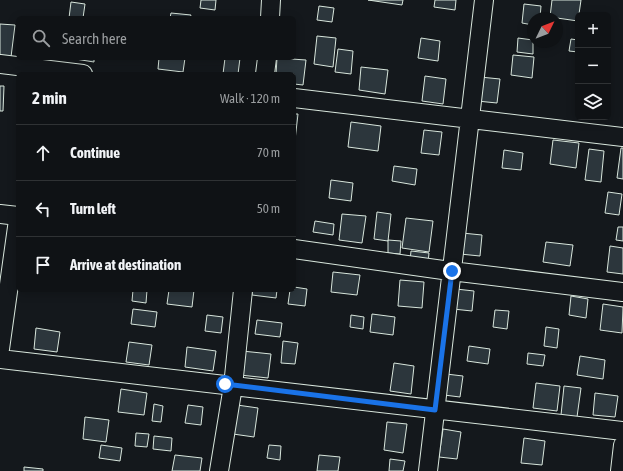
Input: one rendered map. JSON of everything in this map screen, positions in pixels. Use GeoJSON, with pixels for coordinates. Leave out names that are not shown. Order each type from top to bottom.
{"type":"FeatureCollection","features":[{"type":"Feature","properties":{"kind":"street"},"geometry":{"type":"LineString","coordinates":[[270,16],[271,0]]}},
{"type":"Feature","properties":{"kind":"street"},"geometry":{"type":"LineString","coordinates":[[428,471],[484,0]]}},
{"type":"Feature","properties":{"kind":"street"},"geometry":{"type":"LineString","coordinates":[[266,72],[267,60]]}},
{"type":"Feature","properties":{"kind":"street"},"geometry":{"type":"LineString","coordinates":[[0,64],[67,72]]}},
{"type":"Feature","properties":{"kind":"street"},"geometry":{"type":"LineString","coordinates":[[296,98],[623,137]]}},
{"type":"Feature","properties":{"kind":"street"},"geometry":{"type":"LineString","coordinates":[[0,214],[16,216]]}},
{"type":"Feature","properties":{"kind":"street"},"geometry":{"type":"LineString","coordinates":[[0,349],[16,234]]}},
{"type":"Feature","properties":{"kind":"street"},"geometry":{"type":"LineString","coordinates":[[296,249],[452,271],[623,292]]}},
{"type":"Feature","properties":{"kind":"street"},"geometry":{"type":"LineString","coordinates":[[219,471],[233,386],[243,292]]}},
{"type":"Feature","properties":{"kind":"street"},"geometry":{"type":"LineString","coordinates":[[0,359],[623,431]]}},
{"type":"Feature","properties":{"kind":"street"},"geometry":{"type":"LineString","coordinates":[[620,471],[623,445]]}},
{"type":"Feature","properties":{"kind":"building"},"geometry":{"type":"Polygon","coordinates":[[[201,0],[216,0],[215,10],[200,8],[201,0]]]}},
{"type":"Feature","properties":{"kind":"building"},"geometry":{"type":"Polygon","coordinates":[[[368,0],[403,0],[402,5],[368,0]]]}},
{"type":"Feature","properties":{"kind":"building"},"geometry":{"type":"Polygon","coordinates":[[[435,0],[456,0],[455,10],[434,7],[435,0]]]}},
{"type":"Feature","properties":{"kind":"building"},"geometry":{"type":"Polygon","coordinates":[[[552,0],[581,0],[579,12],[575,12],[575,21],[563,19],[563,12],[551,12],[552,0]]]}},
{"type":"Feature","properties":{"kind":"building"},"geometry":{"type":"Polygon","coordinates":[[[71,2],[85,4],[83,16],[69,16],[71,2]]]}},
{"type":"Feature","properties":{"kind":"building"},"geometry":{"type":"Polygon","coordinates":[[[524,4],[541,6],[540,12],[527,12],[527,24],[522,23],[524,4]]]}},
{"type":"Feature","properties":{"kind":"building"},"geometry":{"type":"Polygon","coordinates":[[[319,6],[334,8],[332,22],[317,20],[319,6]]]}},
{"type":"Feature","properties":{"kind":"building"},"geometry":{"type":"Polygon","coordinates":[[[171,13],[191,15],[191,16],[170,16],[171,13]]]}},
{"type":"Feature","properties":{"kind":"building"},"geometry":{"type":"Polygon","coordinates":[[[0,24],[15,25],[11,57],[0,56],[0,24]]]}},
{"type":"Feature","properties":{"kind":"building"},"geometry":{"type":"Polygon","coordinates":[[[317,36],[336,38],[333,67],[314,64],[317,36]]]}},
{"type":"Feature","properties":{"kind":"building"},"geometry":{"type":"Polygon","coordinates":[[[421,38],[440,41],[438,61],[418,58],[421,38]]]}},
{"type":"Feature","properties":{"kind":"building"},"geometry":{"type":"Polygon","coordinates":[[[518,38],[527,39],[527,48],[533,48],[533,54],[517,52],[518,38]]]}},
{"type":"Feature","properties":{"kind":"building"},"geometry":{"type":"Polygon","coordinates":[[[571,39],[575,40],[575,52],[569,51],[571,39]]]}},
{"type":"Feature","properties":{"kind":"building"},"geometry":{"type":"Polygon","coordinates":[[[338,49],[353,51],[351,74],[335,72],[338,49]]]}},
{"type":"Feature","properties":{"kind":"building"},"geometry":{"type":"Polygon","coordinates":[[[513,55],[534,57],[532,78],[511,75],[513,55]]]}},
{"type":"Feature","properties":{"kind":"building"},"geometry":{"type":"Polygon","coordinates":[[[82,60],[94,60],[94,62],[82,60]]]}},
{"type":"Feature","properties":{"kind":"building"},"geometry":{"type":"Polygon","coordinates":[[[159,60],[185,60],[183,72],[158,69],[159,60]]]}},
{"type":"Feature","properties":{"kind":"building"},"geometry":{"type":"Polygon","coordinates":[[[225,60],[240,60],[238,72],[223,72],[225,60]]]}},
{"type":"Feature","properties":{"kind":"building"},"geometry":{"type":"Polygon","coordinates":[[[277,60],[306,60],[303,85],[296,84],[296,72],[276,72],[277,60]]]}},
{"type":"Feature","properties":{"kind":"building"},"geometry":{"type":"Polygon","coordinates":[[[361,67],[388,70],[385,94],[359,90],[361,67]]]}},
{"type":"Feature","properties":{"kind":"building"},"geometry":{"type":"Polygon","coordinates":[[[425,76],[446,79],[443,104],[422,101],[425,76]]]}},
{"type":"Feature","properties":{"kind":"building"},"geometry":{"type":"Polygon","coordinates":[[[480,77],[500,79],[497,103],[477,101],[480,77]]]}},
{"type":"Feature","properties":{"kind":"building"},"geometry":{"type":"Polygon","coordinates":[[[0,86],[4,86],[3,111],[0,111],[0,86]]]}},
{"type":"Feature","properties":{"kind":"building"},"geometry":{"type":"Polygon","coordinates":[[[296,114],[298,114],[296,132],[296,114]]]}},
{"type":"Feature","properties":{"kind":"building"},"geometry":{"type":"Polygon","coordinates":[[[351,122],[381,126],[378,151],[348,147],[351,122]]]}},
{"type":"Feature","properties":{"kind":"building"},"geometry":{"type":"Polygon","coordinates":[[[424,130],[442,132],[439,155],[421,153],[424,130]]]}},
{"type":"Feature","properties":{"kind":"building"},"geometry":{"type":"Polygon","coordinates":[[[553,140],[579,143],[576,168],[550,164],[553,140]]]}},
{"type":"Feature","properties":{"kind":"building"},"geometry":{"type":"Polygon","coordinates":[[[621,148],[623,148],[623,179],[617,178],[621,148]]]}},
{"type":"Feature","properties":{"kind":"building"},"geometry":{"type":"Polygon","coordinates":[[[589,149],[604,151],[601,182],[585,180],[589,149]]]}},
{"type":"Feature","properties":{"kind":"building"},"geometry":{"type":"Polygon","coordinates":[[[504,150],[523,153],[521,170],[502,168],[504,150]]]}},
{"type":"Feature","properties":{"kind":"building"},"geometry":{"type":"Polygon","coordinates":[[[394,166],[417,169],[415,185],[392,181],[394,166]]]}},
{"type":"Feature","properties":{"kind":"building"},"geometry":{"type":"Polygon","coordinates":[[[331,180],[353,183],[351,201],[329,198],[331,180]]]}},
{"type":"Feature","properties":{"kind":"building"},"geometry":{"type":"Polygon","coordinates":[[[608,192],[622,194],[619,215],[605,213],[608,192]]]}},
{"type":"Feature","properties":{"kind":"building"},"geometry":{"type":"Polygon","coordinates":[[[377,212],[391,214],[388,241],[374,239],[377,212]]]}},
{"type":"Feature","properties":{"kind":"building"},"geometry":{"type":"Polygon","coordinates":[[[342,214],[366,216],[362,243],[339,240],[342,214]]]}},
{"type":"Feature","properties":{"kind":"building"},"geometry":{"type":"Polygon","coordinates":[[[406,218],[433,221],[429,252],[402,248],[406,218]]]}},
{"type":"Feature","properties":{"kind":"building"},"geometry":{"type":"Polygon","coordinates":[[[315,221],[334,224],[333,235],[313,232],[315,221]]]}},
{"type":"Feature","properties":{"kind":"building"},"geometry":{"type":"Polygon","coordinates":[[[618,227],[623,227],[623,241],[616,240],[618,227]]]}},
{"type":"Feature","properties":{"kind":"building"},"geometry":{"type":"Polygon","coordinates":[[[462,233],[482,235],[480,256],[460,254],[462,233]]]}},
{"type":"Feature","properties":{"kind":"building"},"geometry":{"type":"Polygon","coordinates":[[[388,240],[401,241],[400,254],[388,253],[388,240]]]}},
{"type":"Feature","properties":{"kind":"building"},"geometry":{"type":"Polygon","coordinates":[[[546,242],[573,245],[570,266],[543,262],[546,242]]]}},
{"type":"Feature","properties":{"kind":"building"},"geometry":{"type":"Polygon","coordinates":[[[610,246],[623,248],[623,274],[607,272],[610,246]]]}},
{"type":"Feature","properties":{"kind":"building"},"geometry":{"type":"Polygon","coordinates":[[[411,251],[429,253],[428,263],[410,261],[411,251]]]}},
{"type":"Feature","properties":{"kind":"building"},"geometry":{"type":"Polygon","coordinates":[[[333,272],[360,275],[357,295],[331,292],[333,272]]]}},
{"type":"Feature","properties":{"kind":"building"},"geometry":{"type":"Polygon","coordinates":[[[400,280],[424,282],[422,308],[398,306],[400,280]]]}},
{"type":"Feature","properties":{"kind":"building"},"geometry":{"type":"Polygon","coordinates":[[[296,287],[307,289],[305,306],[288,304],[290,292],[296,292],[296,287]]]}},
{"type":"Feature","properties":{"kind":"building"},"geometry":{"type":"Polygon","coordinates":[[[456,289],[474,291],[472,311],[453,309],[456,289]]]}},
{"type":"Feature","properties":{"kind":"building"},"geometry":{"type":"Polygon","coordinates":[[[133,292],[147,292],[146,303],[132,301],[133,292]]]}},
{"type":"Feature","properties":{"kind":"building"},"geometry":{"type":"Polygon","coordinates":[[[169,292],[194,292],[192,307],[167,304],[169,292]]]}},
{"type":"Feature","properties":{"kind":"building"},"geometry":{"type":"Polygon","coordinates":[[[253,292],[277,292],[276,298],[252,295],[253,292]]]}},
{"type":"Feature","properties":{"kind":"building"},"geometry":{"type":"Polygon","coordinates":[[[571,296],[588,299],[586,318],[569,315],[571,296]]]}},
{"type":"Feature","properties":{"kind":"building"},"geometry":{"type":"Polygon","coordinates":[[[603,304],[623,307],[622,333],[600,330],[603,304]]]}},
{"type":"Feature","properties":{"kind":"building"},"geometry":{"type":"Polygon","coordinates":[[[133,309],[157,312],[155,327],[131,324],[133,309]]]}},
{"type":"Feature","properties":{"kind":"building"},"geometry":{"type":"Polygon","coordinates":[[[495,310],[509,311],[507,329],[493,327],[495,310]]]}},
{"type":"Feature","properties":{"kind":"building"},"geometry":{"type":"Polygon","coordinates":[[[372,314],[395,317],[393,335],[370,332],[372,314]]]}},
{"type":"Feature","properties":{"kind":"building"},"geometry":{"type":"Polygon","coordinates":[[[207,315],[223,317],[221,333],[205,331],[207,315]]]}},
{"type":"Feature","properties":{"kind":"building"},"geometry":{"type":"Polygon","coordinates":[[[351,315],[364,317],[363,329],[350,327],[351,315]]]}},
{"type":"Feature","properties":{"kind":"building"},"geometry":{"type":"Polygon","coordinates":[[[257,320],[282,323],[280,337],[255,334],[257,320]]]}},
{"type":"Feature","properties":{"kind":"building"},"geometry":{"type":"Polygon","coordinates":[[[546,327],[559,329],[557,348],[544,346],[546,327]]]}},
{"type":"Feature","properties":{"kind":"building"},"geometry":{"type":"Polygon","coordinates":[[[36,328],[60,332],[57,352],[34,349],[36,328]]]}},
{"type":"Feature","properties":{"kind":"building"},"geometry":{"type":"Polygon","coordinates":[[[283,341],[298,343],[295,364],[281,363],[283,341]]]}},
{"type":"Feature","properties":{"kind":"building"},"geometry":{"type":"Polygon","coordinates":[[[129,342],[152,345],[149,365],[126,362],[129,342]]]}},
{"type":"Feature","properties":{"kind":"building"},"geometry":{"type":"Polygon","coordinates":[[[469,346],[490,349],[488,364],[467,361],[469,346]]]}},
{"type":"Feature","properties":{"kind":"building"},"geometry":{"type":"Polygon","coordinates":[[[187,347],[216,351],[213,371],[185,367],[187,347]]]}},
{"type":"Feature","properties":{"kind":"building"},"geometry":{"type":"Polygon","coordinates":[[[242,351],[271,354],[268,378],[240,375],[242,351]]]}},
{"type":"Feature","properties":{"kind":"building"},"geometry":{"type":"Polygon","coordinates":[[[528,353],[545,355],[543,366],[527,364],[528,353]]]}},
{"type":"Feature","properties":{"kind":"building"},"geometry":{"type":"Polygon","coordinates":[[[580,356],[605,360],[603,379],[577,375],[580,356]]]}},
{"type":"Feature","properties":{"kind":"building"},"geometry":{"type":"Polygon","coordinates":[[[394,363],[414,366],[411,394],[390,391],[394,363]]]}},
{"type":"Feature","properties":{"kind":"building"},"geometry":{"type":"Polygon","coordinates":[[[446,374],[463,376],[460,397],[444,395],[446,374]]]}},
{"type":"Feature","properties":{"kind":"building"},"geometry":{"type":"Polygon","coordinates":[[[536,383],[560,386],[557,411],[533,408],[536,383]]]}},
{"type":"Feature","properties":{"kind":"building"},"geometry":{"type":"Polygon","coordinates":[[[564,386],[581,388],[577,417],[561,415],[564,386]]]}},
{"type":"Feature","properties":{"kind":"building"},"geometry":{"type":"Polygon","coordinates":[[[121,389],[147,393],[144,415],[118,412],[121,389]]]}},
{"type":"Feature","properties":{"kind":"building"},"geometry":{"type":"Polygon","coordinates":[[[595,393],[618,396],[615,417],[593,415],[595,393]]]}},
{"type":"Feature","properties":{"kind":"building"},"geometry":{"type":"Polygon","coordinates":[[[154,404],[163,406],[161,422],[152,421],[154,404]]]}},
{"type":"Feature","properties":{"kind":"building"},"geometry":{"type":"Polygon","coordinates":[[[188,405],[203,407],[201,425],[185,423],[188,405]]]}},
{"type":"Feature","properties":{"kind":"building"},"geometry":{"type":"Polygon","coordinates":[[[237,405],[258,408],[254,437],[233,434],[237,405]]]}},
{"type":"Feature","properties":{"kind":"building"},"geometry":{"type":"Polygon","coordinates":[[[85,417],[109,420],[106,442],[83,439],[85,417]]]}},
{"type":"Feature","properties":{"kind":"building"},"geometry":{"type":"Polygon","coordinates":[[[387,422],[407,424],[403,453],[384,450],[387,422]]]}},
{"type":"Feature","properties":{"kind":"building"},"geometry":{"type":"Polygon","coordinates":[[[443,429],[461,432],[457,459],[439,457],[443,429]]]}},
{"type":"Feature","properties":{"kind":"building"},"geometry":{"type":"Polygon","coordinates":[[[136,433],[149,434],[147,447],[135,446],[136,433]]]}},
{"type":"Feature","properties":{"kind":"building"},"geometry":{"type":"Polygon","coordinates":[[[154,436],[172,438],[171,451],[153,449],[154,436]]]}},
{"type":"Feature","properties":{"kind":"building"},"geometry":{"type":"Polygon","coordinates":[[[524,438],[545,441],[542,465],[521,463],[524,438]]]}},
{"type":"Feature","properties":{"kind":"building"},"geometry":{"type":"Polygon","coordinates":[[[101,445],[122,448],[120,461],[99,458],[101,445]]]}},
{"type":"Feature","properties":{"kind":"building"},"geometry":{"type":"Polygon","coordinates":[[[269,445],[281,446],[280,460],[267,458],[269,445]]]}},
{"type":"Feature","properties":{"kind":"building"},"geometry":{"type":"Polygon","coordinates":[[[175,455],[202,458],[200,471],[172,471],[175,455]]]}},
{"type":"Feature","properties":{"kind":"building"},"geometry":{"type":"Polygon","coordinates":[[[319,455],[340,457],[338,471],[317,471],[319,455]]]}},
{"type":"Feature","properties":{"kind":"building"},"geometry":{"type":"Polygon","coordinates":[[[390,459],[405,461],[403,471],[389,471],[390,459]]]}},
{"type":"Feature","properties":{"kind":"building"},"geometry":{"type":"Polygon","coordinates":[[[24,467],[43,469],[43,471],[24,471],[24,467]]]}},
{"type":"Feature","properties":{"kind":"route"},"geometry":{"type":"LineString","coordinates":[[225,384],[435,410],[452,271]]}}]}
